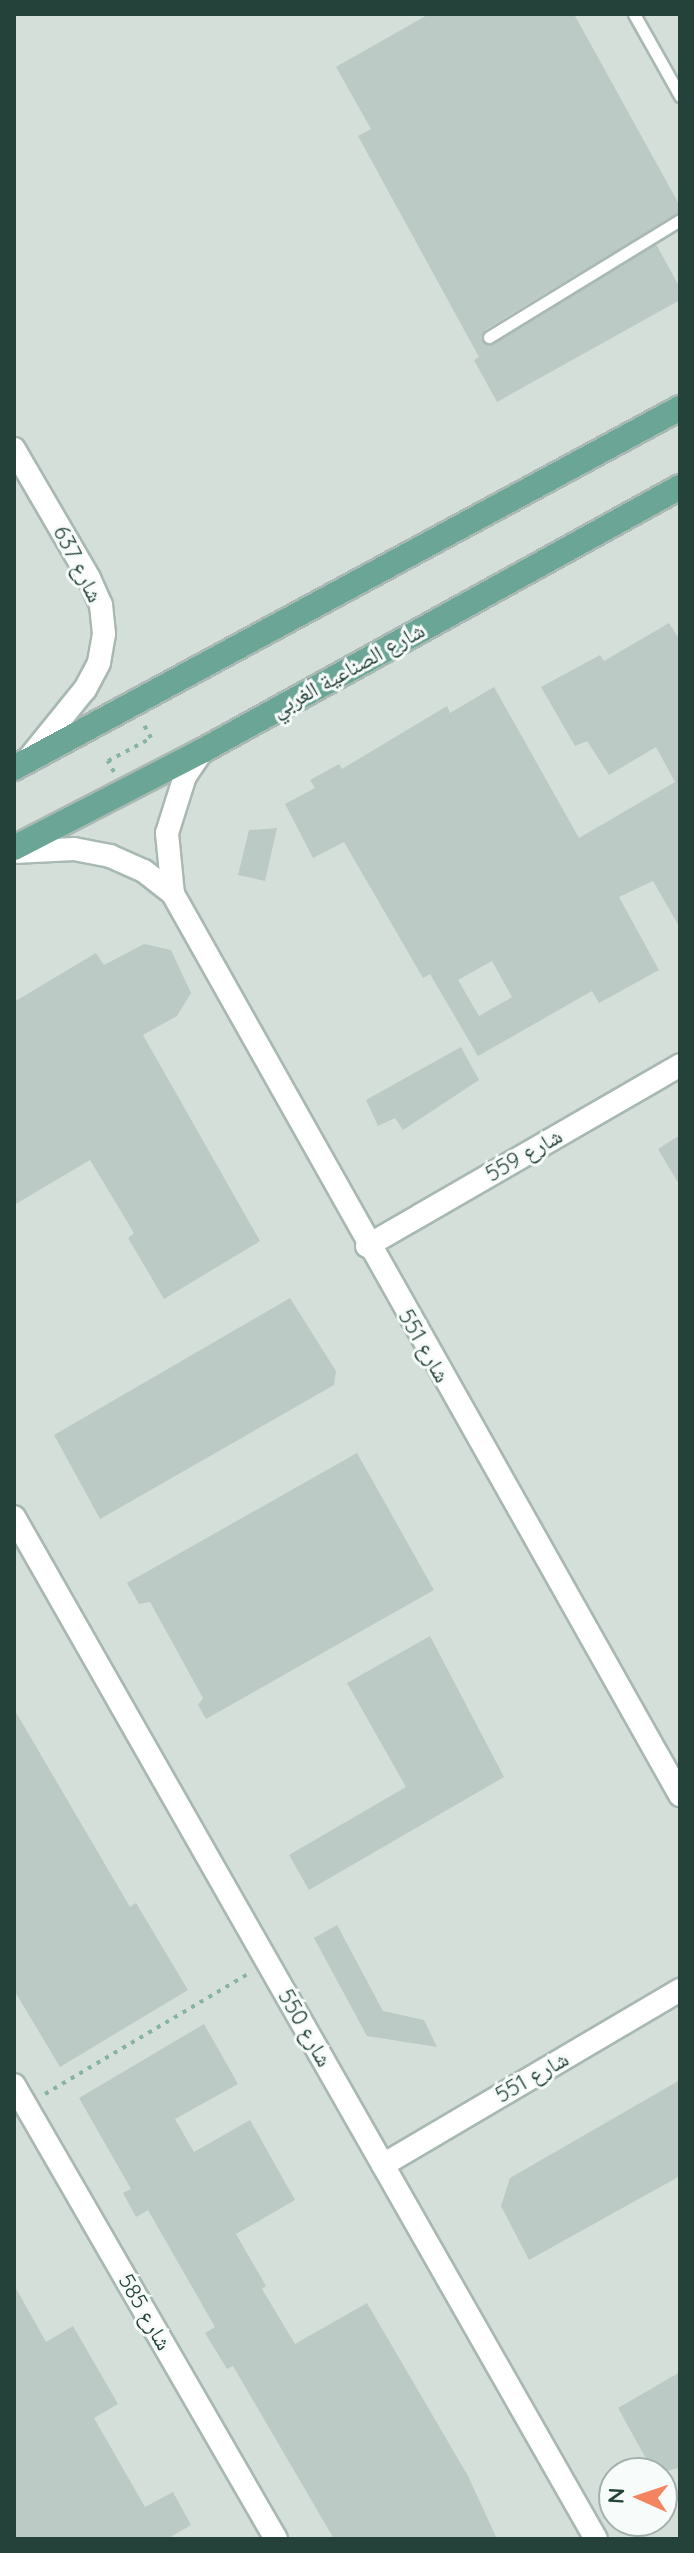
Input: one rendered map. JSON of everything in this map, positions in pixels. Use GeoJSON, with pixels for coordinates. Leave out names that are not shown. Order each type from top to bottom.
{"type":"FeatureCollection","features":[{"type":"Feature","properties":{"kind":"main road"},"geometry":{"type":"LineString","coordinates":[[21,764],[680,408]]}},
{"type":"Feature","properties":{"kind":"main road","name":"شارع الصناعية الغربي"},"geometry":{"type":"LineString","coordinates":[[14,850],[202,751],[680,487]]}},
{"type":"Feature","properties":{"kind":"street","name":"شارع 637"},"geometry":{"type":"LineString","coordinates":[[14,449],[89,578],[101,605],[104,634],[99,663],[85,689],[21,764]]}},
{"type":"Feature","properties":{"kind":"street","name":"شارع 551"},"geometry":{"type":"LineString","coordinates":[[173,894],[167,833],[185,776],[202,751]]}},
{"type":"Feature","properties":{"kind":"street","name":"شارع 551"},"geometry":{"type":"LineString","coordinates":[[14,850],[74,849],[110,856],[144,871],[173,894],[367,1246],[680,1795]]}},
{"type":"Feature","properties":{"kind":"street","name":"شارع 559"},"geometry":{"type":"LineString","coordinates":[[367,1246],[680,1065]]}},
{"type":"Feature","properties":{"kind":"street","name":"شارع 550"},"geometry":{"type":"LineString","coordinates":[[14,1517],[596,2539]]}},
{"type":"Feature","properties":{"kind":"street","name":"شارع 551"},"geometry":{"type":"LineString","coordinates":[[383,2165],[680,1990]]}},
{"type":"Feature","properties":{"kind":"street","name":"شارع 585"},"geometry":{"type":"LineString","coordinates":[[14,2085],[276,2539]]}},
{"type":"Feature","properties":{"kind":"lane"},"geometry":{"type":"LineString","coordinates":[[634,14],[680,96]]}},
{"type":"Feature","properties":{"kind":"lane"},"geometry":{"type":"LineString","coordinates":[[489,337],[680,220]]}},
{"type":"Feature","properties":{"kind":"path"},"geometry":{"type":"LineString","coordinates":[[124,792],[108,761],[151,738],[133,704]]}},
{"type":"Feature","properties":{"kind":"path"},"geometry":{"type":"LineString","coordinates":[[25,2105],[268,1963]]}},
{"type":"Feature","properties":{"kind":"shaded area"},"geometry":{"type":"Polygon","coordinates":[[[14,14],[680,14],[680,2539],[14,2539],[14,14]]]}},
{"type":"Feature","properties":{"kind":"building"},"geometry":{"type":"Polygon","coordinates":[[[429,14],[574,14],[680,206],[680,212],[485,330],[481,338],[493,344],[656,244],[680,288],[680,300],[497,402],[474,360],[479,357],[358,136],[371,129],[336,67],[429,14]]]}},
{"type":"Feature","properties":{"kind":"building"},"geometry":{"type":"Polygon","coordinates":[[[669,623],[680,640],[680,928],[653,881],[619,897],[659,970],[599,1003],[592,991],[478,1056],[430,974],[423,978],[344,842],[313,858],[285,804],[315,788],[310,780],[339,764],[342,769],[447,706],[450,713],[494,687],[579,838],[675,782],[656,747],[609,775],[587,741],[575,746],[541,687],[600,655],[604,661],[669,623]],[[492,961],[458,980],[479,1016],[512,997],[492,961]]]}},
{"type":"Feature","properties":{"kind":"building"},"geometry":{"type":"Polygon","coordinates":[[[277,828],[265,881],[238,875],[249,830],[277,828]]]}},
{"type":"Feature","properties":{"kind":"building"},"geometry":{"type":"Polygon","coordinates":[[[144,944],[171,950],[191,993],[177,1016],[143,1035],[260,1241],[164,1299],[128,1238],[134,1233],[90,1160],[14,1205],[14,1002],[96,953],[104,965],[144,944]]]}},
{"type":"Feature","properties":{"kind":"building"},"geometry":{"type":"Polygon","coordinates":[[[461,1047],[479,1080],[403,1130],[395,1118],[378,1126],[366,1100],[461,1047]]]}},
{"type":"Feature","properties":{"kind":"building"},"geometry":{"type":"Polygon","coordinates":[[[680,1135],[680,1186],[658,1149],[680,1135]]]}},
{"type":"Feature","properties":{"kind":"building"},"geometry":{"type":"Polygon","coordinates":[[[290,1298],[336,1371],[334,1385],[100,1519],[54,1435],[290,1298]]]}},
{"type":"Feature","properties":{"kind":"building"},"geometry":{"type":"Polygon","coordinates":[[[357,1453],[434,1590],[206,1719],[198,1705],[203,1698],[150,1602],[139,1604],[127,1583],[357,1453]]]}},
{"type":"Feature","properties":{"kind":"building"},"geometry":{"type":"Polygon","coordinates":[[[430,1636],[504,1777],[309,1890],[289,1855],[406,1787],[347,1683],[430,1636]]]}},
{"type":"Feature","properties":{"kind":"building"},"geometry":{"type":"Polygon","coordinates":[[[14,1709],[130,1907],[136,1903],[188,1990],[60,2067],[14,1990],[14,1709]]]}},
{"type":"Feature","properties":{"kind":"building"},"geometry":{"type":"Polygon","coordinates":[[[337,1925],[383,2011],[424,2020],[437,2047],[367,2036],[314,1938],[337,1925]]]}},
{"type":"Feature","properties":{"kind":"building"},"geometry":{"type":"Polygon","coordinates":[[[204,2024],[238,2084],[175,2119],[194,2152],[250,2120],[295,2200],[236,2234],[266,2286],[262,2289],[295,2344],[367,2303],[468,2476],[497,2539],[334,2539],[233,2366],[227,2369],[205,2333],[215,2327],[148,2210],[136,2217],[123,2193],[131,2189],[79,2098],[204,2024]]]}},
{"type":"Feature","properties":{"kind":"building"},"geometry":{"type":"Polygon","coordinates":[[[680,2080],[680,2176],[529,2260],[501,2206],[510,2178],[680,2080]]]}},
{"type":"Feature","properties":{"kind":"building"},"geometry":{"type":"Polygon","coordinates":[[[14,2285],[46,2342],[73,2326],[118,2404],[94,2418],[145,2507],[173,2492],[191,2525],[167,2539],[14,2539],[14,2285]]]}},
{"type":"Feature","properties":{"kind":"building"},"geometry":{"type":"Polygon","coordinates":[[[680,2372],[680,2468],[678,2457],[645,2457],[618,2408],[680,2372]]]}}]}
